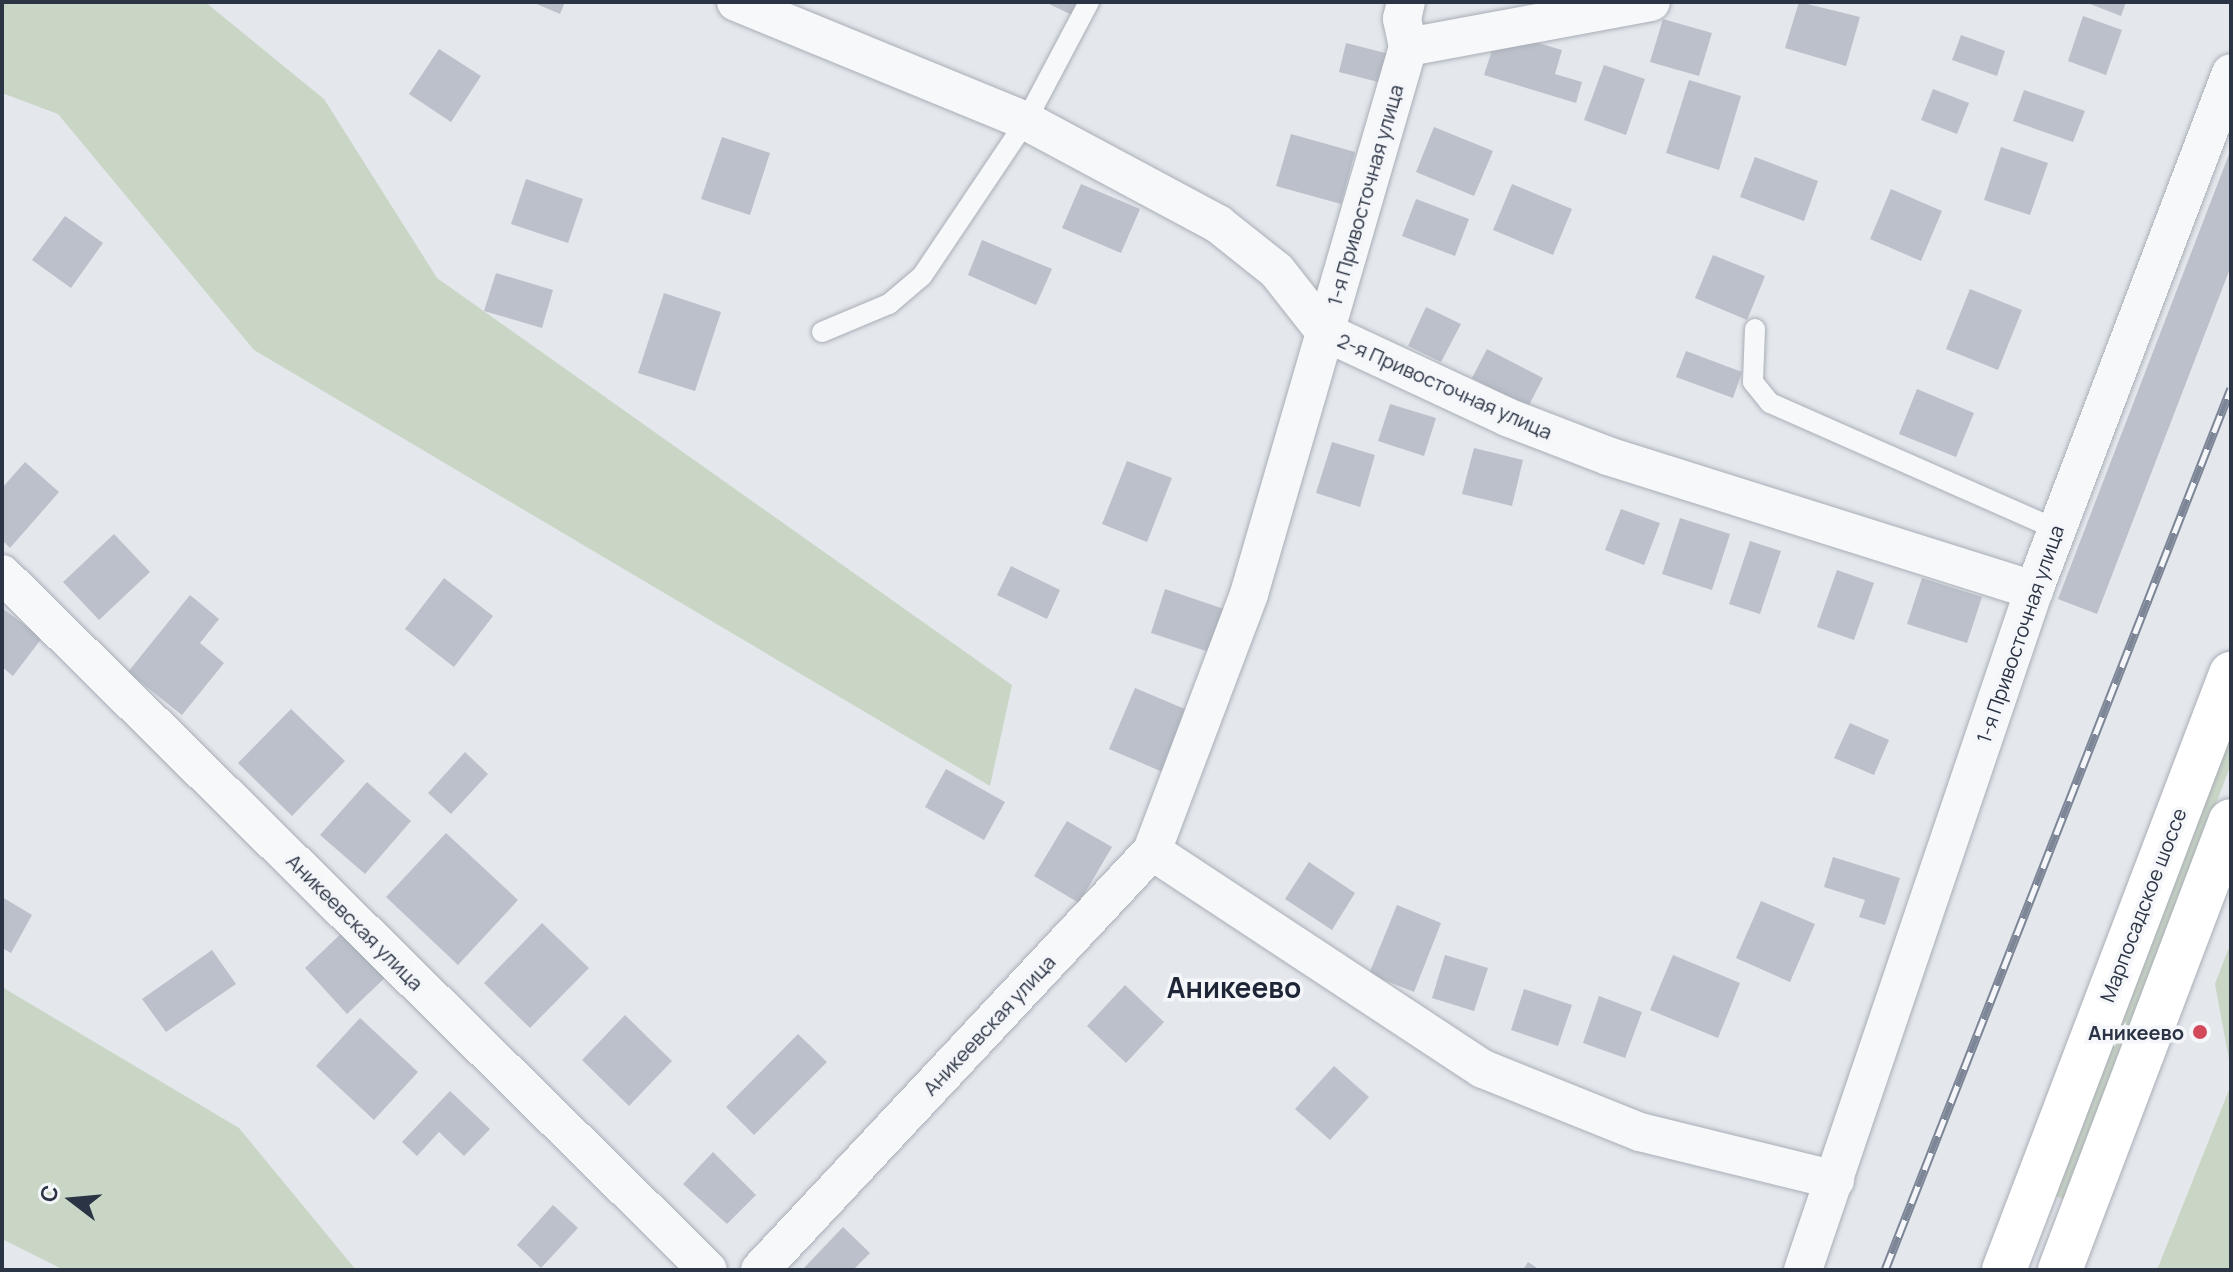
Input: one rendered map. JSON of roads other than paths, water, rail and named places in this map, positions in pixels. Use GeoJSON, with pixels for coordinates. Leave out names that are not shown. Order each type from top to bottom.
{"type":"FeatureCollection","features":[{"type":"Feature","properties":{"kind":"main road","name":"Марпосадское шоссе"},"geometry":{"type":"LineString","coordinates":[[2004,1270],[2231,674]]}},
{"type":"Feature","properties":{"kind":"main road"},"geometry":{"type":"LineString","coordinates":[[2060,1270],[2231,821]]}},
{"type":"Feature","properties":{"kind":"street","name":"2-я Привосточная улица"},"geometry":{"type":"LineString","coordinates":[[736,2],[1026,121],[1218,224],[1277,271],[1325,332],[1507,417],[1608,456],[2034,590]]}},
{"type":"Feature","properties":{"kind":"street"},"geometry":{"type":"LineString","coordinates":[[1406,2],[1402,19],[1408,47],[1651,2]]}},
{"type":"Feature","properties":{"kind":"street","name":"1-я Привосточная улица"},"geometry":{"type":"LineString","coordinates":[[1152,851],[1249,594],[1408,47]]}},
{"type":"Feature","properties":{"kind":"street","name":"1-я Привосточная улица"},"geometry":{"type":"LineString","coordinates":[[1831,1191],[2034,590],[2231,73]]}},
{"type":"Feature","properties":{"kind":"street","name":"Аникеевская улица"},"geometry":{"type":"LineString","coordinates":[[2,574],[708,1270]]}},
{"type":"Feature","properties":{"kind":"street"},"geometry":{"type":"LineString","coordinates":[[1152,851],[1483,1069],[1640,1132],[1831,1191],[1803,1270]]}},
{"type":"Feature","properties":{"kind":"street","name":"Аникеевская улица"},"geometry":{"type":"LineString","coordinates":[[760,1270],[1152,851]]}},
{"type":"Feature","properties":{"kind":"lane"},"geometry":{"type":"LineString","coordinates":[[822,332],[889,304],[922,276],[1026,121],[1089,2]]}},
{"type":"Feature","properties":{"kind":"lane"},"geometry":{"type":"LineString","coordinates":[[1755,329],[1753,382],[1770,403],[2056,529]]}},
{"type":"Feature","properties":{"kind":"railway"},"geometry":{"type":"LineString","coordinates":[[1885,1270],[2231,388]]}},
{"type":"Feature","properties":{"kind":"place","name":"Аникеево"},"geometry":{"type":"Point","coordinates":[2200,1032]}},
{"type":"Feature","properties":{"kind":"district","name":"Аникеево"},"geometry":{"type":"Point","coordinates":[1234,987]}}]}
